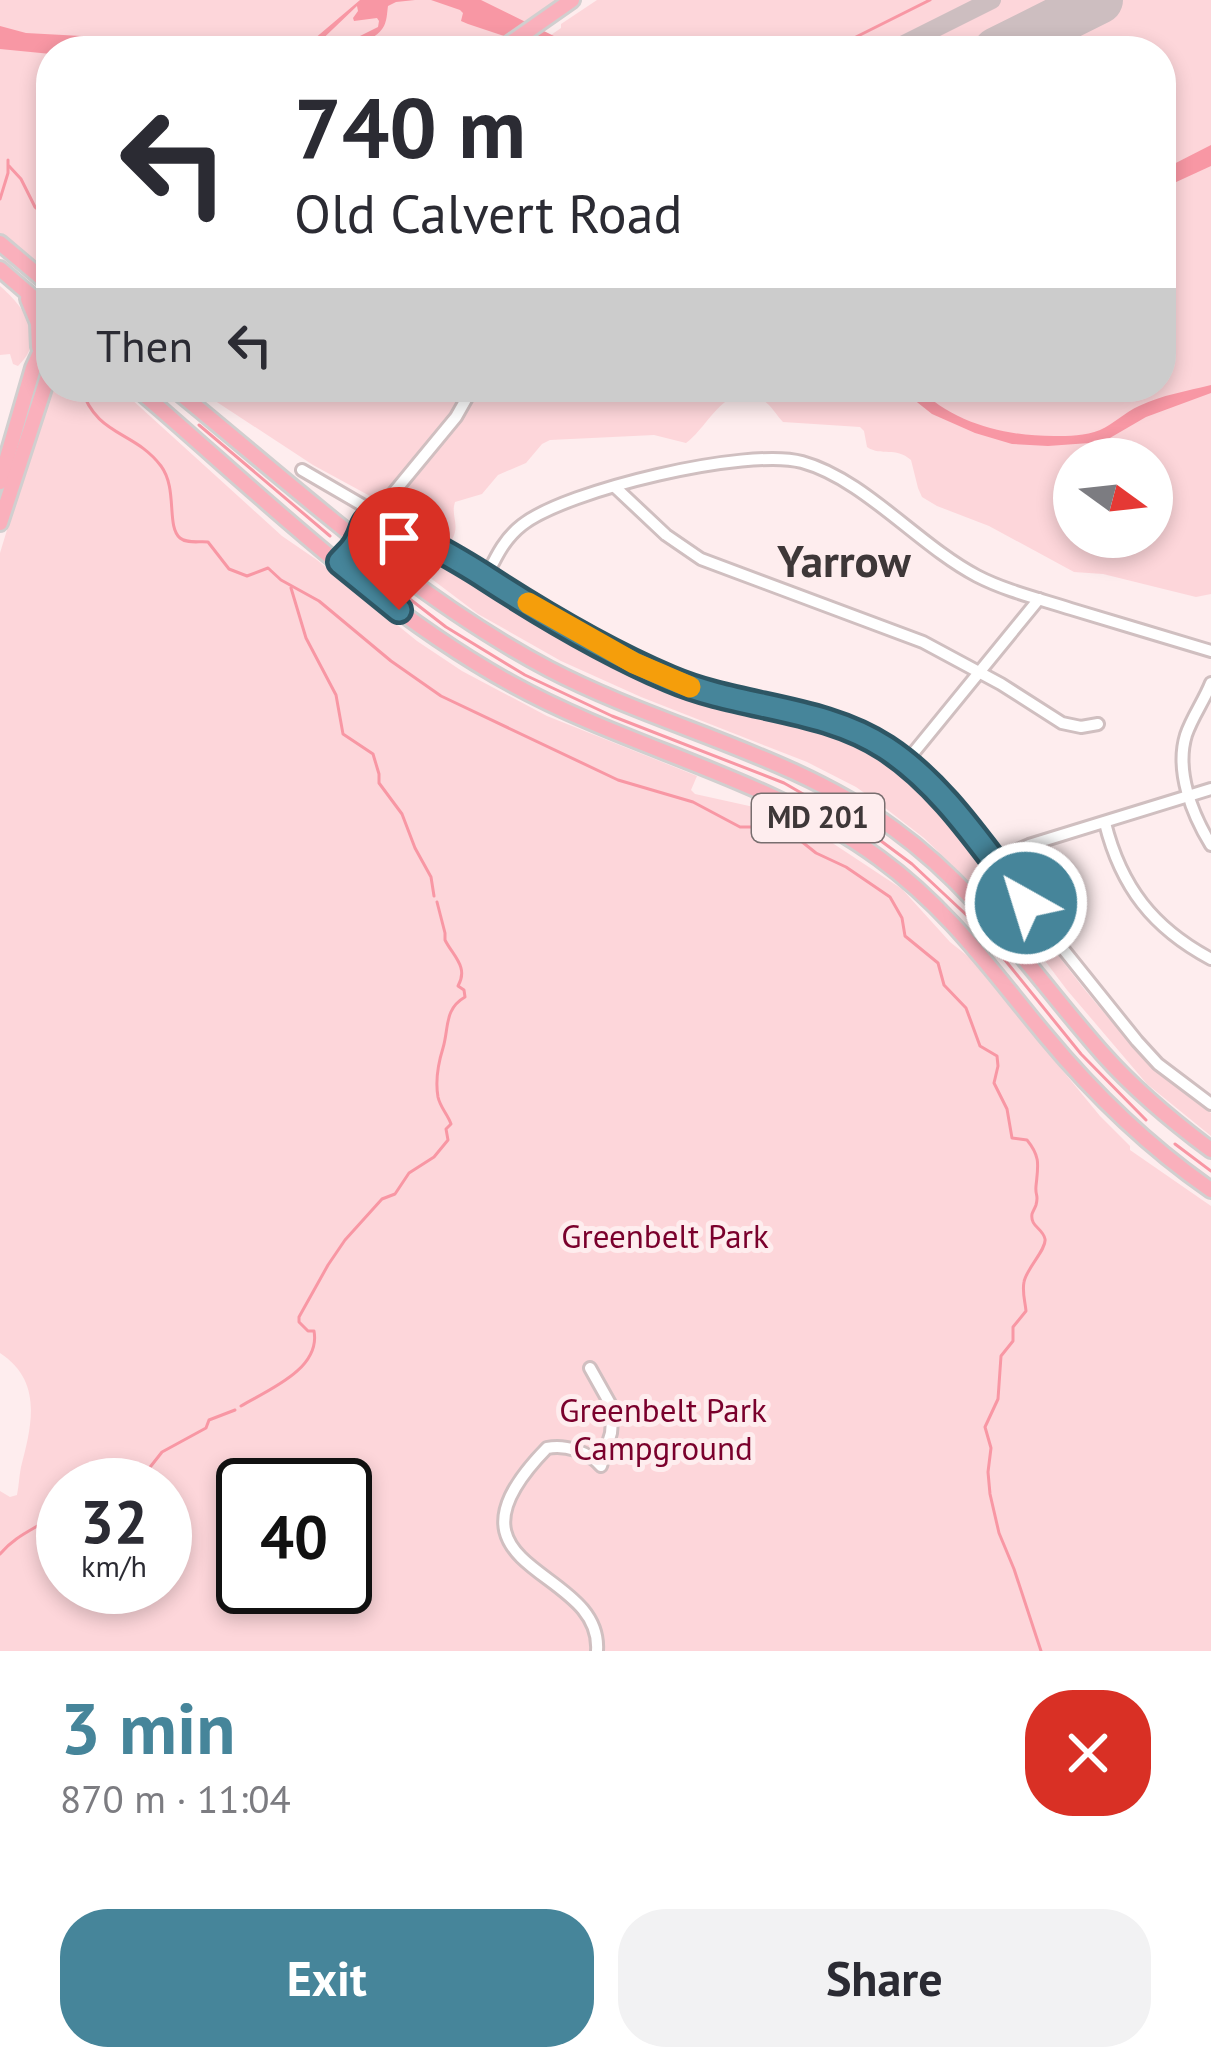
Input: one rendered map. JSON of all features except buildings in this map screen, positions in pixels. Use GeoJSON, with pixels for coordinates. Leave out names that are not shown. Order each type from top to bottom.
{"type":"FeatureCollection","features":[{"type":"Feature","properties":{"kind":"main road"},"geometry":{"type":"LineString","coordinates":[[522,36],[572,0]]}},
{"type":"Feature","properties":{"kind":"main road"},"geometry":{"type":"LineString","coordinates":[[0,243],[36,273]]}},
{"type":"Feature","properties":{"kind":"main road"},"geometry":{"type":"LineString","coordinates":[[0,269],[36,301]]}},
{"type":"Feature","properties":{"kind":"main road"},"geometry":{"type":"LineString","coordinates":[[24,290],[36,315]]}},
{"type":"Feature","properties":{"kind":"main road"},"geometry":{"type":"LineString","coordinates":[[0,482],[36,362]]}},
{"type":"Feature","properties":{"kind":"main road"},"geometry":{"type":"LineString","coordinates":[[0,523],[40,402]]}},
{"type":"Feature","properties":{"kind":"main road","name":"MD 201"},"geometry":{"type":"LineString","coordinates":[[153,402],[418,625],[513,685],[599,727],[771,794],[880,859],[952,921],[1114,1111],[1211,1190]]}},
{"type":"Feature","properties":{"kind":"main road","name":"MD 201"},"geometry":{"type":"LineString","coordinates":[[190,402],[440,602],[531,659],[618,700],[794,770],[892,828],[939,865],[996,922],[1122,1074],[1211,1150]]}},
{"type":"Feature","properties":{"kind":"street"},"geometry":{"type":"LineString","coordinates":[[340,562],[359,539],[360,528],[464,402]]}},
{"type":"Feature","properties":{"kind":"street"},"geometry":{"type":"LineString","coordinates":[[487,578],[504,543],[530,519],[567,501],[766,457],[802,462],[834,475],[975,575],[1211,651]]}},
{"type":"Feature","properties":{"kind":"street"},"geometry":{"type":"LineString","coordinates":[[302,470],[600,644],[667,678],[708,694],[834,723],[906,762],[942,798],[1137,1041],[1158,1064],[1211,1104]]}},
{"type":"Feature","properties":{"kind":"street"},"geometry":{"type":"LineString","coordinates":[[615,487],[666,535],[701,559],[923,642],[1062,723],[1098,724]]}},
{"type":"Feature","properties":{"kind":"street"},"geometry":{"type":"LineString","coordinates":[[906,762],[1039,599]]}},
{"type":"Feature","properties":{"kind":"street"},"geometry":{"type":"LineString","coordinates":[[1211,683],[1185,738],[1183,757],[1188,796],[1211,845]]}},
{"type":"Feature","properties":{"kind":"street"},"geometry":{"type":"LineString","coordinates":[[992,861],[1029,845],[1211,789]]}},
{"type":"Feature","properties":{"kind":"street"},"geometry":{"type":"LineString","coordinates":[[1105,824],[1124,878],[1153,917],[1211,959]]}},
{"type":"Feature","properties":{"kind":"street"},"geometry":{"type":"LineString","coordinates":[[590,1368],[613,1409],[601,1466],[586,1454],[559,1446],[548,1448],[514,1488],[505,1522],[515,1552],[584,1612],[596,1630],[597,1651]]}},
{"type":"Feature","properties":{"kind":"green space"},"geometry":{"type":"Polygon","coordinates":[[[0,0],[557,0],[502,36],[36,36],[36,264],[0,235],[0,0]]]}},
{"type":"Feature","properties":{"kind":"green space"},"geometry":{"type":"Polygon","coordinates":[[[597,0],[1211,0],[1211,594],[1196,597],[1103,574],[1074,572],[989,526],[922,497],[911,460],[867,447],[860,427],[783,422],[766,402],[1176,402],[1176,36],[550,36],[597,0]]]}},
{"type":"Feature","properties":{"kind":"green space"},"geometry":{"type":"Polygon","coordinates":[[[0,286],[24,313],[32,334],[27,355],[18,366],[10,354],[0,355],[0,286]]]}},
{"type":"Feature","properties":{"kind":"green space","name":"Greenbelt Park"},"geometry":{"type":"Polygon","coordinates":[[[48,402],[135,402],[282,536],[462,671],[547,716],[697,776],[691,790],[695,794],[790,815],[902,889],[970,958],[1130,1150],[1211,1206],[1211,1651],[0,1651],[0,1491],[17,1495],[31,1405],[23,1377],[0,1353],[0,553],[48,402]]]}},
{"type":"Feature","properties":{"kind":"green space"},"geometry":{"type":"Polygon","coordinates":[[[217,402],[726,402],[686,443],[654,435],[542,444],[526,463],[498,475],[482,494],[455,502],[450,543],[442,545],[398,519],[392,508],[313,465],[217,402]]]}},
{"type":"Feature","properties":{"kind":"green space"},"geometry":{"type":"Polygon","coordinates":[[[393,534],[657,679],[724,703],[839,731],[897,760],[942,804],[1117,1027],[1178,1088],[1211,1113],[1211,1136],[1147,1084],[1027,937],[924,838],[880,804],[807,762],[561,661],[478,614],[388,546],[393,534]]]}},
{"type":"Feature","properties":{"kind":"shaded area"},"geometry":{"type":"Polygon","coordinates":[[[360,0],[415,0],[388,6],[384,26],[374,36],[360,36],[378,27],[379,21],[354,21],[357,6],[326,36],[318,36],[360,0]]]}},
{"type":"Feature","properties":{"kind":"shaded area"},"geometry":{"type":"Polygon","coordinates":[[[431,0],[481,0],[554,36],[505,36],[461,21],[460,10],[431,0]]]}},
{"type":"Feature","properties":{"kind":"shaded area"},"geometry":{"type":"Polygon","coordinates":[[[0,26],[26,33],[82,36],[36,36],[36,53],[0,49],[0,26]]]}},
{"type":"Feature","properties":{"kind":"shaded area"},"geometry":{"type":"Polygon","coordinates":[[[1211,145],[1211,166],[1176,182],[1176,163],[1211,145]]]}},
{"type":"Feature","properties":{"kind":"shaded area"},"geometry":{"type":"Polygon","coordinates":[[[1211,385],[1211,393],[1146,417],[1110,438],[1053,438],[1053,446],[1048,446],[1012,444],[975,433],[917,402],[935,402],[980,425],[1060,436],[1094,432],[1148,402],[1176,402],[1176,394],[1211,385]]]}},
{"type":"Feature","properties":{"kind":"waterway"},"geometry":{"type":"LineString","coordinates":[[858,36],[930,0]]}},
{"type":"Feature","properties":{"kind":"waterway"},"geometry":{"type":"LineString","coordinates":[[0,199],[8,160]]}},
{"type":"Feature","properties":{"kind":"waterway"},"geometry":{"type":"LineString","coordinates":[[9,166],[36,208]]}},
{"type":"Feature","properties":{"kind":"waterway"},"geometry":{"type":"LineString","coordinates":[[88,402],[106,424],[161,466],[180,538],[208,542],[229,569],[247,576],[268,568],[319,601],[441,696],[618,780],[693,802],[740,827],[762,827],[796,837],[890,897],[902,918],[905,936],[938,963],[944,985],[966,1008],[980,1046],[997,1056],[994,1083],[1007,1109],[1012,1138],[1027,1140],[1037,1157],[1032,1218],[1045,1243],[1026,1277],[1026,1311],[1001,1356],[998,1399],[985,1427],[991,1448],[990,1494],[999,1533],[1041,1651]]}},
{"type":"Feature","properties":{"kind":"waterway"},"geometry":{"type":"LineString","coordinates":[[199,425],[330,536]]}},
{"type":"Feature","properties":{"kind":"waterway"},"geometry":{"type":"LineString","coordinates":[[358,559],[446,627],[525,675],[612,716],[784,783],[869,832],[912,864],[975,923],[1081,1054],[1146,1120]]}},
{"type":"Feature","properties":{"kind":"waterway"},"geometry":{"type":"LineString","coordinates":[[291,588],[306,638],[336,695],[343,734],[373,754],[379,783],[402,814],[431,877],[434,896]]}},
{"type":"Feature","properties":{"kind":"waterway"},"geometry":{"type":"LineString","coordinates":[[241,1406],[301,1367],[314,1344],[314,1331],[308,1331],[299,1317],[328,1265],[382,1199],[395,1194],[409,1173],[434,1157],[448,1140],[446,1129],[451,1124],[438,1097],[438,1072],[450,1013],[465,997],[458,986],[461,967],[445,940],[437,902]]}},
{"type":"Feature","properties":{"kind":"waterway"},"geometry":{"type":"LineString","coordinates":[[1175,1144],[1211,1171]]}},
{"type":"Feature","properties":{"kind":"waterway"},"geometry":{"type":"LineString","coordinates":[[157,1458],[206,1428],[209,1420],[235,1410]]}},
{"type":"Feature","properties":{"kind":"waterway"},"geometry":{"type":"LineString","coordinates":[[0,1554],[36,1527]]}},
{"type":"Feature","properties":{"kind":"taxiway"},"geometry":{"type":"LineString","coordinates":[[920,36],[992,0]]}},
{"type":"Feature","properties":{"kind":"runway"},"geometry":{"type":"LineString","coordinates":[[1027,36],[1099,0]]}},
{"type":"Feature","properties":{"kind":"slow traffic"},"geometry":{"type":"LineString","coordinates":[[528,603],[634,663],[690,687]]}},
{"type":"Feature","properties":{"kind":"district","name":"Yarrow"},"geometry":{"type":"Point","coordinates":[844,561]}},
{"type":"Feature","properties":{"kind":"route"},"geometry":{"type":"LineString","coordinates":[[399,610],[340,562],[359,539],[360,528],[376,514],[634,663],[708,694],[834,723],[883,746],[942,798],[1026,903]]}},
{"type":"Feature","properties":{"kind":"park label","name":"Greenbelt Park Campground"},"geometry":{"type":"Point","coordinates":[663,1429]}}]}
